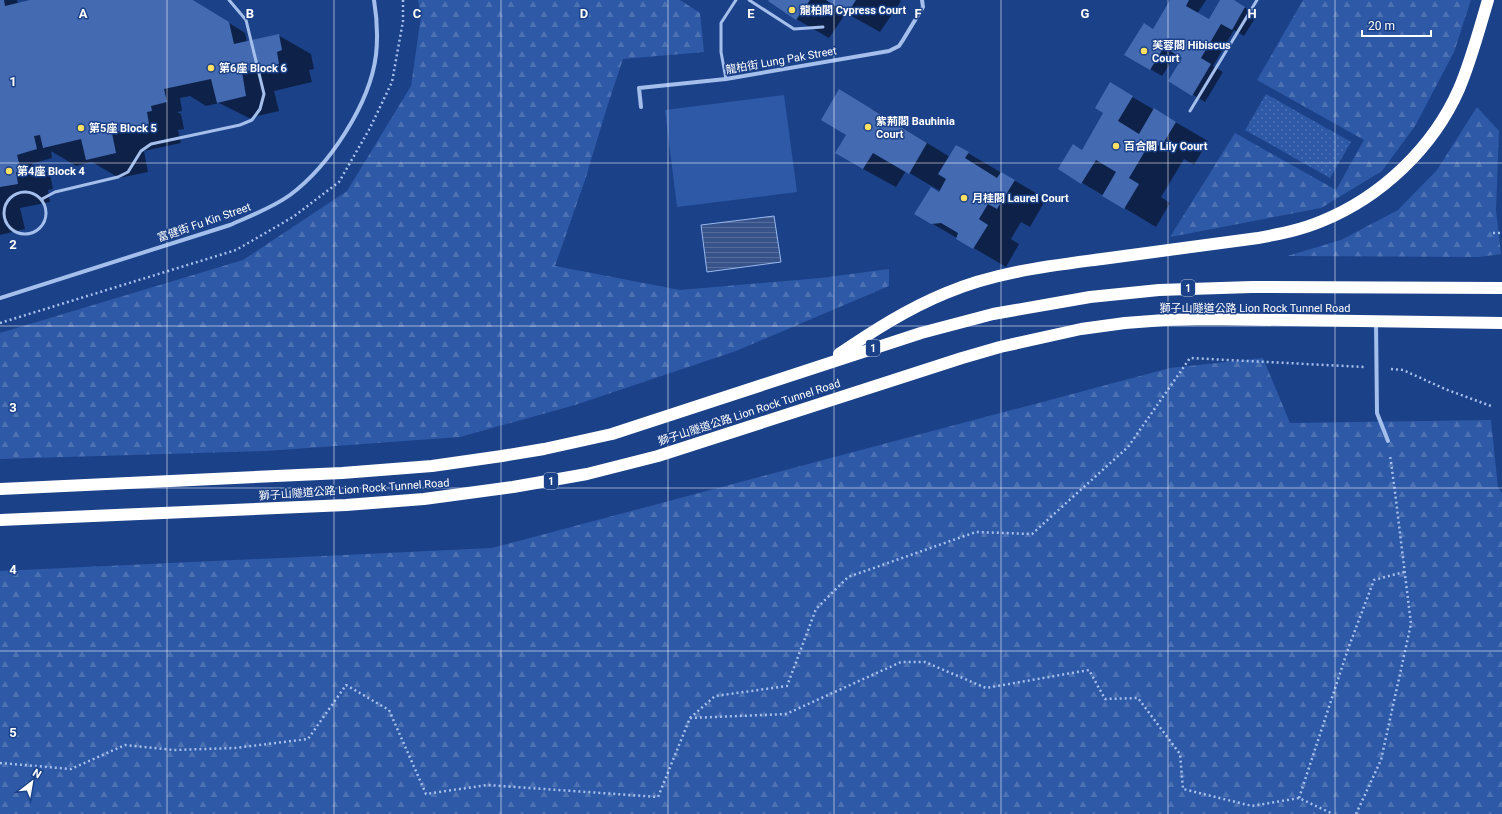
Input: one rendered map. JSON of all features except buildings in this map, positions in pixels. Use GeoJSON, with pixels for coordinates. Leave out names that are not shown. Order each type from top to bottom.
{"type":"FeatureCollection","features":[{"type":"Feature","properties":{"kind":"highway"},"geometry":{"type":"LineString","coordinates":[[825,364],[883,325],[917,306],[947,292],[993,278],[1048,266],[1286,233],[1322,222],[1343,212],[1381,188],[1419,152],[1447,113],[1467,69],[1488,0]]}},
{"type":"Feature","properties":{"kind":"highway","name":"獅子山隧道公路 Lion Rock Tunnel Road"},"geometry":{"type":"LineString","coordinates":[[0,489],[342,473],[468,462],[544,449],[612,434],[892,341],[993,314],[1119,293],[1245,287],[1502,288]]}},
{"type":"Feature","properties":{"kind":"highway","name":"獅子山隧道公路 Lion Rock Tunnel Road"},"geometry":{"type":"LineString","coordinates":[[0,520],[346,505],[424,499],[473,493],[587,474],[658,456],[931,367],[1000,347],[1081,329],[1125,323],[1208,319],[1502,323]]}},
{"type":"Feature","properties":{"kind":"street","name":"富健街 Fu Kin Street"},"geometry":{"type":"LineString","coordinates":[[0,298],[230,225],[262,212],[289,196],[308,180],[324,162],[338,143],[360,105],[370,81],[376,56],[377,33],[374,0]]}},
{"type":"Feature","properties":{"kind":"street","name":"龍柏街 Lung Pak Street"},"geometry":{"type":"LineString","coordinates":[[641,107],[639,88],[726,79],[889,51],[899,46],[923,7],[922,0]]}},
{"type":"Feature","properties":{"kind":"street"},"geometry":{"type":"LineString","coordinates":[[1376,322],[1377,413],[1388,441]]}},
{"type":"Feature","properties":{"kind":"lane"},"geometry":{"type":"LineString","coordinates":[[42,199],[55,192],[118,177],[128,172],[141,151],[151,144],[240,125],[252,120],[260,109],[264,94],[246,20],[229,0]]}},
{"type":"Feature","properties":{"kind":"lane"},"geometry":{"type":"LineString","coordinates":[[726,79],[721,52],[720,23],[736,0]]}},
{"type":"Feature","properties":{"kind":"lane"},"geometry":{"type":"LineString","coordinates":[[749,0],[794,29],[823,27]]}},
{"type":"Feature","properties":{"kind":"lane"},"geometry":{"type":"LineString","coordinates":[[1190,111],[1257,0]]}},
{"type":"Feature","properties":{"kind":"lane"},"geometry":{"type":"LineString","coordinates":[[23,192],[30,192],[42,199],[45,206],[46,219],[38,230],[25,234],[18,233],[7,224],[4,217],[4,210],[10,198],[23,192]]}},
{"type":"Feature","properties":{"kind":"path"},"geometry":{"type":"LineString","coordinates":[[1493,233],[1502,233]]}},
{"type":"Feature","properties":{"kind":"path"},"geometry":{"type":"LineString","coordinates":[[0,763],[71,769],[125,744],[173,750],[235,748],[308,739],[346,685],[389,710],[426,794],[486,785],[658,797],[690,718],[715,696],[787,686],[816,609],[848,577],[976,532],[1032,534],[1128,447],[1190,358],[1403,370],[1445,389],[1491,406]]}},
{"type":"Feature","properties":{"kind":"path"},"geometry":{"type":"LineString","coordinates":[[1356,814],[1381,760],[1411,624],[1388,441]]}},
{"type":"Feature","properties":{"kind":"path"},"geometry":{"type":"LineString","coordinates":[[1299,798],[1348,649],[1374,580],[1404,572]]}},
{"type":"Feature","properties":{"kind":"path"},"geometry":{"type":"LineString","coordinates":[[690,718],[786,714],[901,662],[925,662],[986,688],[1089,670],[1105,699],[1138,698],[1180,754],[1183,789],[1252,806],[1299,798],[1333,814]]}},
{"type":"Feature","properties":{"kind":"green space"},"geometry":{"type":"Polygon","coordinates":[[[418,0],[680,0],[700,13],[704,52],[623,59],[585,180],[555,266],[680,290],[821,278],[889,269],[889,286],[736,351],[575,405],[460,437],[266,451],[0,459],[0,333],[243,260],[347,191],[411,86],[421,16],[418,0]]]}},
{"type":"Feature","properties":{"kind":"green space"},"geometry":{"type":"Polygon","coordinates":[[[1303,0],[1471,0],[1454,52],[1415,126],[1382,171],[1321,208],[1170,237],[1235,133],[1336,190],[1364,140],[1257,80],[1303,0]]]}},
{"type":"Feature","properties":{"kind":"green space"},"geometry":{"type":"Polygon","coordinates":[[[1266,94],[1351,142],[1330,178],[1245,130],[1266,94]]]}},
{"type":"Feature","properties":{"kind":"green space"},"geometry":{"type":"Polygon","coordinates":[[[784,95],[797,192],[677,207],[665,110],[784,95]]]}},
{"type":"Feature","properties":{"kind":"green space"},"geometry":{"type":"Polygon","coordinates":[[[1477,107],[1499,131],[1496,210],[1501,254],[1479,257],[1287,256],[1341,240],[1398,210],[1437,170],[1477,107]]]}},
{"type":"Feature","properties":{"kind":"green space"},"geometry":{"type":"Polygon","coordinates":[[[1263,358],[1290,423],[1491,420],[1498,488],[1502,493],[1502,814],[0,814],[0,571],[492,548],[1170,368],[1263,358]]]}},
{"type":"Feature","properties":{"kind":"shaded area"},"geometry":{"type":"Polygon","coordinates":[[[774,216],[781,262],[707,272],[701,225],[774,216]]]}},
{"type":"Feature","properties":{"kind":"place","name":"龍柏閣 Cypress Court"},"geometry":{"type":"Point","coordinates":[792,10]}},
{"type":"Feature","properties":{"kind":"place","name":"芙蓉閣 Hibiscus Court"},"geometry":{"type":"Point","coordinates":[1144,51]}},
{"type":"Feature","properties":{"kind":"place","name":"第6座 Block 6"},"geometry":{"type":"Point","coordinates":[211,68]}},
{"type":"Feature","properties":{"kind":"place","name":"紫荊閣 Bauhinia Court"},"geometry":{"type":"Point","coordinates":[868,127]}},
{"type":"Feature","properties":{"kind":"place","name":"第5座 Block 5"},"geometry":{"type":"Point","coordinates":[81,128]}},
{"type":"Feature","properties":{"kind":"place","name":"百合閣 Lily Court"},"geometry":{"type":"Point","coordinates":[1116,146]}},
{"type":"Feature","properties":{"kind":"place","name":"第4座 Block 4"},"geometry":{"type":"Point","coordinates":[9,171]}},
{"type":"Feature","properties":{"kind":"place","name":"月桂閣 Laurel Court"},"geometry":{"type":"Point","coordinates":[964,198]}}]}
